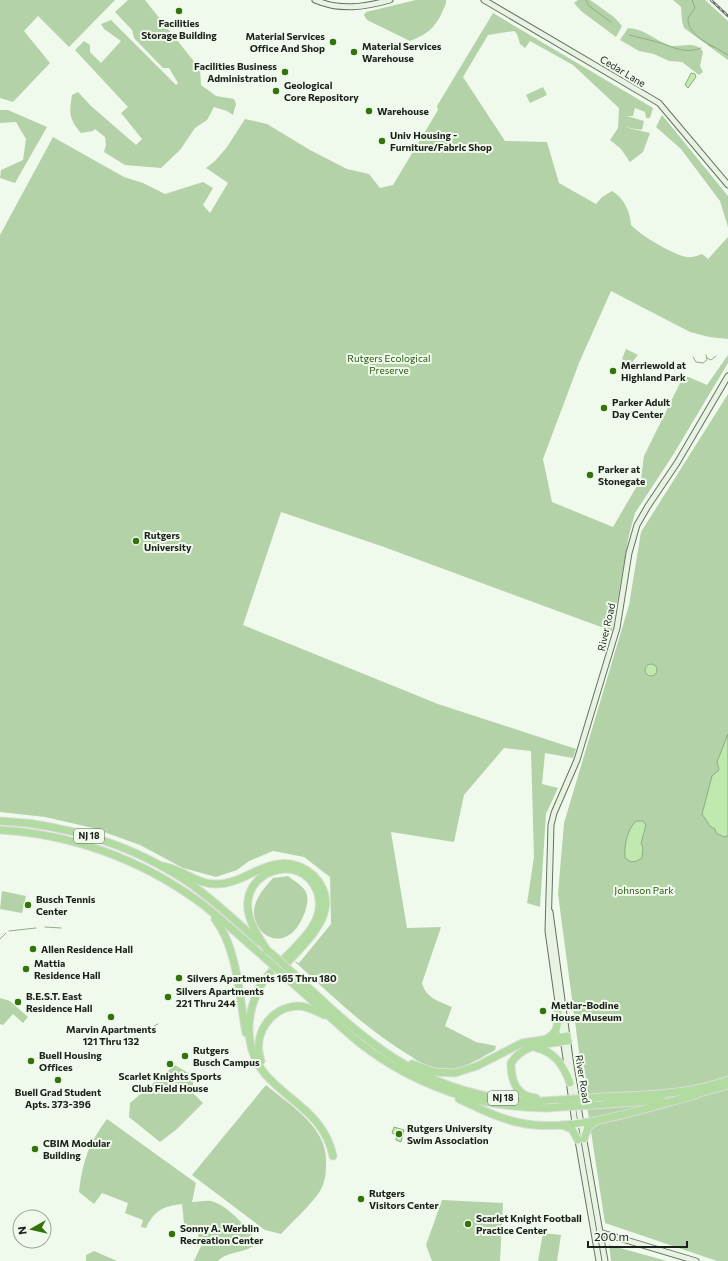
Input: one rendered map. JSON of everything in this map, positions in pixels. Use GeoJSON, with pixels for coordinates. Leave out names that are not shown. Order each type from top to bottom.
{"type":"FeatureCollection","features":[{"type":"Feature","properties":{"kind":"highway","name":"NJ 18"},"geometry":{"type":"LineString","coordinates":[[2,820],[50,826],[96,838],[130,851],[161,866],[215,902],[269,951],[333,1019],[378,1056],[432,1085],[488,1096],[524,1101],[673,1097]]}},
{"type":"Feature","properties":{"kind":"highway","name":"NJ 18"},"geometry":{"type":"LineString","coordinates":[[0,830],[57,837],[108,852],[156,875],[207,908],[265,958],[293,978],[351,1028],[383,1052],[445,1087],[481,1100],[524,1107],[546,1108],[594,1105],[673,1097],[728,1080]]}},
{"type":"Feature","properties":{"kind":"highway"},"geometry":{"type":"LineString","coordinates":[[161,866],[168,866],[197,880],[211,884],[231,882],[268,866],[282,864],[294,865],[304,869],[317,880],[323,891],[325,903],[324,914],[320,925],[258,992]]}},
{"type":"Feature","properties":{"kind":"highway"},"geometry":{"type":"LineString","coordinates":[[250,1042],[250,1018],[258,992],[271,973],[311,929],[318,916],[320,902],[316,888],[305,876],[295,871],[283,869],[268,873],[259,878],[251,891],[248,904],[249,916],[256,933],[269,951]]}},
{"type":"Feature","properties":{"kind":"highway"},"geometry":{"type":"LineString","coordinates":[[207,908],[228,940],[247,1038],[250,1042],[256,1061],[268,1078],[321,1126],[328,1139],[333,1156]]}},
{"type":"Feature","properties":{"kind":"highway"},"geometry":{"type":"LineString","coordinates":[[268,1078],[259,1056],[258,1046],[261,1031],[270,1018],[285,1009],[297,1006],[311,1009],[333,1019]]}},
{"type":"Feature","properties":{"kind":"highway"},"geometry":{"type":"LineString","coordinates":[[547,1038],[555,1033],[558,1027],[558,1010]]}},
{"type":"Feature","properties":{"kind":"highway"},"geometry":{"type":"LineString","coordinates":[[383,1052],[434,1072],[455,1073],[477,1066],[514,1046],[547,1038],[565,1039]]}},
{"type":"Feature","properties":{"kind":"highway"},"geometry":{"type":"LineString","coordinates":[[560,1100],[529,1097],[519,1092],[511,1078],[511,1063],[522,1050],[565,1039]]}},
{"type":"Feature","properties":{"kind":"highway"},"geometry":{"type":"LineString","coordinates":[[533,1047],[545,1050],[558,1060],[565,1070],[570,1083]]}},
{"type":"Feature","properties":{"kind":"highway"},"geometry":{"type":"LineString","coordinates":[[445,1087],[451,1096],[475,1106],[521,1123],[546,1126],[598,1120],[673,1097],[696,1095],[728,1085]]}},
{"type":"Feature","properties":{"kind":"highway"},"geometry":{"type":"LineString","coordinates":[[560,1124],[572,1129],[581,1139],[588,1127],[598,1120]]}},
{"type":"Feature","properties":{"kind":"street"},"geometry":{"type":"LineString","coordinates":[[315,0],[331,6],[349,8],[390,0]]}},
{"type":"Feature","properties":{"kind":"street","name":"Cedar Lane"},"geometry":{"type":"LineString","coordinates":[[484,0],[659,103],[728,185]]}},
{"type":"Feature","properties":{"kind":"street","name":"River Road"},"geometry":{"type":"LineString","coordinates":[[578,1123],[565,1039],[558,1010],[548,931],[551,825],[554,813],[577,760],[617,628],[633,534],[641,516],[675,467],[728,376]]}},
{"type":"Feature","properties":{"kind":"street","name":"River Road"},"geometry":{"type":"LineString","coordinates":[[548,900],[570,1083],[600,1232],[604,1261]]}},
{"type":"Feature","properties":{"kind":"street","name":"River Road"},"geometry":{"type":"LineString","coordinates":[[581,1139],[599,1261]]}},
{"type":"Feature","properties":{"kind":"street"},"geometry":{"type":"LineString","coordinates":[[594,1232],[600,1232],[696,1261]]}},
{"type":"Feature","properties":{"kind":"green space"},"geometry":{"type":"Polygon","coordinates":[[[0,0],[115,0],[69,47],[38,16],[24,31],[50,63],[13,102],[0,98],[0,0]]]}},
{"type":"Feature","properties":{"kind":"green space"},"geometry":{"type":"Polygon","coordinates":[[[128,0],[145,0],[200,69],[201,85],[216,96],[234,99],[236,104],[233,115],[227,111],[214,107],[207,120],[195,128],[180,150],[161,168],[125,165],[104,152],[106,145],[105,137],[95,129],[93,131],[81,133],[72,120],[70,111],[72,95],[78,92],[91,106],[136,145],[142,139],[121,113],[128,107],[75,50],[84,41],[90,45],[90,52],[101,63],[121,41],[104,29],[101,24],[111,20],[176,85],[178,83],[169,68],[163,68],[134,38],[132,30],[115,12],[128,0]]]}},
{"type":"Feature","properties":{"kind":"green space"},"geometry":{"type":"Polygon","coordinates":[[[416,0],[446,0],[446,3],[440,17],[433,27],[423,35],[410,41],[367,20],[364,15],[366,12],[416,0]]]}},
{"type":"Feature","properties":{"kind":"green space"},"geometry":{"type":"Polygon","coordinates":[[[578,0],[590,0],[614,17],[622,26],[616,37],[581,11],[574,3],[578,0]]]}},
{"type":"Feature","properties":{"kind":"green space"},"geometry":{"type":"Polygon","coordinates":[[[673,0],[705,0],[728,21],[728,60],[684,28],[681,7],[673,0]]]}},
{"type":"Feature","properties":{"kind":"green space","name":"Rutgers Ecological Preserve"},"geometry":{"type":"Polygon","coordinates":[[[493,13],[653,108],[650,118],[646,118],[645,112],[635,108],[633,116],[627,116],[644,121],[642,130],[624,127],[650,133],[643,152],[630,162],[621,149],[610,140],[618,128],[619,108],[573,65],[530,41],[525,48],[520,44],[517,34],[514,31],[488,35],[463,77],[505,141],[547,142],[559,183],[596,204],[602,197],[612,191],[620,197],[626,205],[631,225],[649,239],[672,252],[688,257],[694,257],[702,254],[708,259],[728,237],[728,339],[709,337],[690,332],[611,291],[579,363],[543,459],[552,502],[613,527],[641,479],[644,456],[684,375],[707,385],[728,355],[728,363],[673,455],[635,513],[629,535],[612,631],[384,547],[281,512],[243,625],[438,704],[576,749],[573,758],[545,753],[542,784],[558,788],[546,814],[540,907],[527,903],[534,857],[531,751],[504,748],[464,795],[454,842],[391,832],[407,928],[441,927],[422,983],[424,988],[430,996],[452,1007],[445,1026],[476,1042],[496,1046],[495,1050],[461,1067],[439,1070],[421,1063],[380,1036],[294,961],[299,963],[331,924],[330,877],[304,857],[273,851],[249,861],[237,870],[216,877],[183,868],[140,845],[93,828],[45,817],[0,812],[0,235],[53,137],[124,177],[143,183],[165,194],[203,182],[213,188],[203,205],[210,213],[228,183],[206,168],[215,161],[227,147],[245,119],[267,124],[310,150],[347,169],[369,174],[380,188],[393,185],[438,110],[437,106],[493,13]]]}},
{"type":"Feature","properties":{"kind":"green space"},"geometry":{"type":"Polygon","coordinates":[[[628,28],[644,32],[668,45],[691,45],[700,48],[703,52],[700,66],[703,72],[699,75],[682,62],[669,61],[654,54],[639,51],[620,40],[628,28]]]}},
{"type":"Feature","properties":{"kind":"green space"},"geometry":{"type":"Polygon","coordinates":[[[543,87],[547,95],[530,103],[526,95],[543,87]]]}},
{"type":"Feature","properties":{"kind":"green space"},"geometry":{"type":"Polygon","coordinates":[[[0,110],[8,110],[47,127],[15,183],[0,178],[1,170],[23,160],[26,139],[16,122],[0,123],[0,110]]]}},
{"type":"Feature","properties":{"kind":"green space"},"geometry":{"type":"Polygon","coordinates":[[[662,115],[728,196],[728,227],[720,201],[681,149],[656,127],[662,115]]]}},
{"type":"Feature","properties":{"kind":"green space"},"geometry":{"type":"Polygon","coordinates":[[[626,349],[638,355],[633,361],[633,366],[622,359],[626,349]]]}},
{"type":"Feature","properties":{"kind":"green space","name":"Johnson Park"},"geometry":{"type":"Polygon","coordinates":[[[728,394],[728,1261],[717,1261],[605,1223],[581,1067],[558,894],[564,823],[629,605],[641,532],[728,394]]]}},
{"type":"Feature","properties":{"kind":"green space"},"geometry":{"type":"Polygon","coordinates":[[[288,876],[305,891],[308,899],[307,905],[299,925],[292,933],[283,938],[276,939],[265,934],[257,925],[254,907],[260,894],[273,878],[288,876]]]}},
{"type":"Feature","properties":{"kind":"green space"},"geometry":{"type":"Polygon","coordinates":[[[2,891],[26,896],[22,913],[0,909],[2,891]]]}},
{"type":"Feature","properties":{"kind":"green space"},"geometry":{"type":"Polygon","coordinates":[[[0,998],[10,1001],[28,1017],[23,1023],[13,1014],[3,1025],[0,1024],[0,998]]]}},
{"type":"Feature","properties":{"kind":"green space"},"geometry":{"type":"Polygon","coordinates":[[[175,1065],[193,1076],[193,1093],[203,1103],[177,1129],[160,1142],[129,1117],[130,1103],[175,1065]]]}},
{"type":"Feature","properties":{"kind":"green space"},"geometry":{"type":"Polygon","coordinates":[[[266,1085],[297,1110],[315,1129],[321,1139],[325,1151],[326,1171],[322,1188],[312,1202],[281,1234],[265,1230],[192,1175],[266,1085]]]}},
{"type":"Feature","properties":{"kind":"green space"},"geometry":{"type":"Polygon","coordinates":[[[107,1119],[196,1183],[192,1202],[211,1201],[224,1207],[237,1218],[258,1242],[254,1246],[227,1255],[218,1261],[194,1261],[201,1246],[196,1227],[187,1232],[179,1225],[184,1224],[182,1204],[169,1206],[160,1210],[152,1217],[146,1228],[141,1227],[143,1220],[125,1213],[128,1203],[102,1193],[94,1204],[79,1192],[82,1171],[87,1153],[95,1137],[107,1119]]]}},
{"type":"Feature","properties":{"kind":"green space","name":"Scarlet Knight Football Practice Center"},"geometry":{"type":"Polygon","coordinates":[[[442,1200],[503,1203],[500,1261],[432,1261],[426,1245],[442,1200]]]}},
{"type":"Feature","properties":{"kind":"green space"},"geometry":{"type":"Polygon","coordinates":[[[543,1233],[561,1235],[557,1261],[538,1261],[543,1233]]]}},
{"type":"Feature","properties":{"kind":"green space"},"geometry":{"type":"Polygon","coordinates":[[[609,1245],[667,1261],[611,1261],[609,1245]]]}},
{"type":"Feature","properties":{"kind":"green space"},"geometry":{"type":"Polygon","coordinates":[[[94,1251],[117,1261],[86,1261],[86,1255],[94,1251]]]}},
{"type":"Feature","properties":{"kind":"shaded area"},"geometry":{"type":"Polygon","coordinates":[[[691,73],[695,74],[696,77],[688,88],[685,85],[691,73]]]}},
{"type":"Feature","properties":{"kind":"shaded area"},"geometry":{"type":"Polygon","coordinates":[[[649,664],[653,664],[657,670],[653,676],[649,676],[645,672],[645,668],[649,664]]]}},
{"type":"Feature","properties":{"kind":"shaded area"},"geometry":{"type":"Polygon","coordinates":[[[728,734],[728,836],[724,837],[716,833],[715,829],[710,826],[702,814],[712,776],[719,770],[717,762],[728,734]]]}},
{"type":"Feature","properties":{"kind":"shaded area"},"geometry":{"type":"Polygon","coordinates":[[[636,821],[643,821],[646,825],[641,843],[643,848],[642,858],[631,862],[625,858],[625,848],[628,833],[636,821]]]}},
{"type":"Feature","properties":{"kind":"shaded area","name":"Rutgers University Swim Association"},"geometry":{"type":"Polygon","coordinates":[[[394,1127],[404,1130],[401,1142],[396,1140],[397,1135],[392,1133],[394,1127]]]}},
{"type":"Feature","properties":{"kind":"waterway"},"geometry":{"type":"LineString","coordinates":[[586,0],[589,6],[611,22]]}},
{"type":"Feature","properties":{"kind":"waterway"},"geometry":{"type":"LineString","coordinates":[[692,0],[695,8],[688,18],[692,31],[697,36],[728,55]]}},
{"type":"Feature","properties":{"kind":"waterway"},"geometry":{"type":"LineString","coordinates":[[629,35],[681,50],[696,50],[701,48]]}},
{"type":"Feature","properties":{"kind":"waterway"},"geometry":{"type":"LineString","coordinates":[[709,45],[714,47]]}},
{"type":"Feature","properties":{"kind":"waterway"},"geometry":{"type":"LineString","coordinates":[[693,357],[696,362],[703,363],[707,360],[706,355]]}},
{"type":"Feature","properties":{"kind":"waterway"},"geometry":{"type":"LineString","coordinates":[[707,358],[711,360],[716,356]]}},
{"type":"Feature","properties":{"kind":"waterway"},"geometry":{"type":"LineString","coordinates":[[45,927],[61,928]]}},
{"type":"Feature","properties":{"kind":"waterway"},"geometry":{"type":"LineString","coordinates":[[9,931],[36,928]]}},
{"type":"Feature","properties":{"kind":"waterway"},"geometry":{"type":"LineString","coordinates":[[0,939],[6,933]]}},
{"type":"Feature","properties":{"kind":"waterway"},"geometry":{"type":"LineString","coordinates":[[139,1034],[158,1024]]}},
{"type":"Feature","properties":{"kind":"waterway"},"geometry":{"type":"LineString","coordinates":[[112,1044],[119,1045],[136,1036]]}},
{"type":"Feature","properties":{"kind":"waterway"},"geometry":{"type":"LineString","coordinates":[[103,1042],[108,1044]]}},
{"type":"Feature","properties":{"kind":"railway"},"geometry":{"type":"LineString","coordinates":[[711,0],[728,16]]}},
{"type":"Feature","properties":{"kind":"place","name":"Facilities Storage Building"},"geometry":{"type":"Point","coordinates":[179,11]}},
{"type":"Feature","properties":{"kind":"place","name":"Material Services Office And Shop"},"geometry":{"type":"Point","coordinates":[333,42]}},
{"type":"Feature","properties":{"kind":"place","name":"Material Services Warehouse"},"geometry":{"type":"Point","coordinates":[354,52]}},
{"type":"Feature","properties":{"kind":"place","name":"Facilities Business Administration"},"geometry":{"type":"Point","coordinates":[285,72]}},
{"type":"Feature","properties":{"kind":"place","name":"Geological Core Repository"},"geometry":{"type":"Point","coordinates":[276,91]}},
{"type":"Feature","properties":{"kind":"place","name":"Warehouse"},"geometry":{"type":"Point","coordinates":[369,111]}},
{"type":"Feature","properties":{"kind":"place","name":"Univ Housing - Furniture/Fabric Shop"},"geometry":{"type":"Point","coordinates":[382,141]}},
{"type":"Feature","properties":{"kind":"place","name":"Merriewold at Highland Park"},"geometry":{"type":"Point","coordinates":[613,371]}},
{"type":"Feature","properties":{"kind":"place","name":"Parker Adult Day Center"},"geometry":{"type":"Point","coordinates":[604,408]}},
{"type":"Feature","properties":{"kind":"place","name":"Parker at Stonegate"},"geometry":{"type":"Point","coordinates":[590,475]}},
{"type":"Feature","properties":{"kind":"place","name":"Rutgers University"},"geometry":{"type":"Point","coordinates":[136,541]}},
{"type":"Feature","properties":{"kind":"place","name":"Busch Tennis Center"},"geometry":{"type":"Point","coordinates":[28,905]}},
{"type":"Feature","properties":{"kind":"place","name":"Allen Residence Hall"},"geometry":{"type":"Point","coordinates":[33,949]}},
{"type":"Feature","properties":{"kind":"place","name":"Mattia Residence Hall"},"geometry":{"type":"Point","coordinates":[26,969]}},
{"type":"Feature","properties":{"kind":"place","name":"Silvers Apartments 165 Thru 180"},"geometry":{"type":"Point","coordinates":[179,978]}},
{"type":"Feature","properties":{"kind":"place","name":"Silvers Apartments 221 Thru 244"},"geometry":{"type":"Point","coordinates":[168,997]}},
{"type":"Feature","properties":{"kind":"place","name":"B.E.S.T. East Residence Hall"},"geometry":{"type":"Point","coordinates":[18,1002]}},
{"type":"Feature","properties":{"kind":"place","name":"Metlar-Bodine House Museum"},"geometry":{"type":"Point","coordinates":[543,1011]}},
{"type":"Feature","properties":{"kind":"place","name":"Marvin Apartments 121 Thru 132"},"geometry":{"type":"Point","coordinates":[111,1017]}},
{"type":"Feature","properties":{"kind":"place","name":"Rutgers Busch Campus"},"geometry":{"type":"Point","coordinates":[185,1056]}},
{"type":"Feature","properties":{"kind":"place","name":"Buell Housing Offices"},"geometry":{"type":"Point","coordinates":[31,1061]}},
{"type":"Feature","properties":{"kind":"place","name":"Scarlet Knights Sports Club Field House"},"geometry":{"type":"Point","coordinates":[170,1064]}},
{"type":"Feature","properties":{"kind":"place","name":"Buell Grad Student Apts. 373-396"},"geometry":{"type":"Point","coordinates":[58,1080]}},
{"type":"Feature","properties":{"kind":"place","name":"Rutgers University Swim Association"},"geometry":{"type":"Point","coordinates":[399,1134]}},
{"type":"Feature","properties":{"kind":"place","name":"CBIM Modular Building"},"geometry":{"type":"Point","coordinates":[35,1149]}},
{"type":"Feature","properties":{"kind":"place","name":"Rutgers Visitors Center"},"geometry":{"type":"Point","coordinates":[361,1199]}},
{"type":"Feature","properties":{"kind":"place","name":"Scarlet Knight Football Practice Center"},"geometry":{"type":"Point","coordinates":[468,1224]}},
{"type":"Feature","properties":{"kind":"place","name":"Sonny A. Werblin Recreation Center"},"geometry":{"type":"Point","coordinates":[172,1234]}}]}
